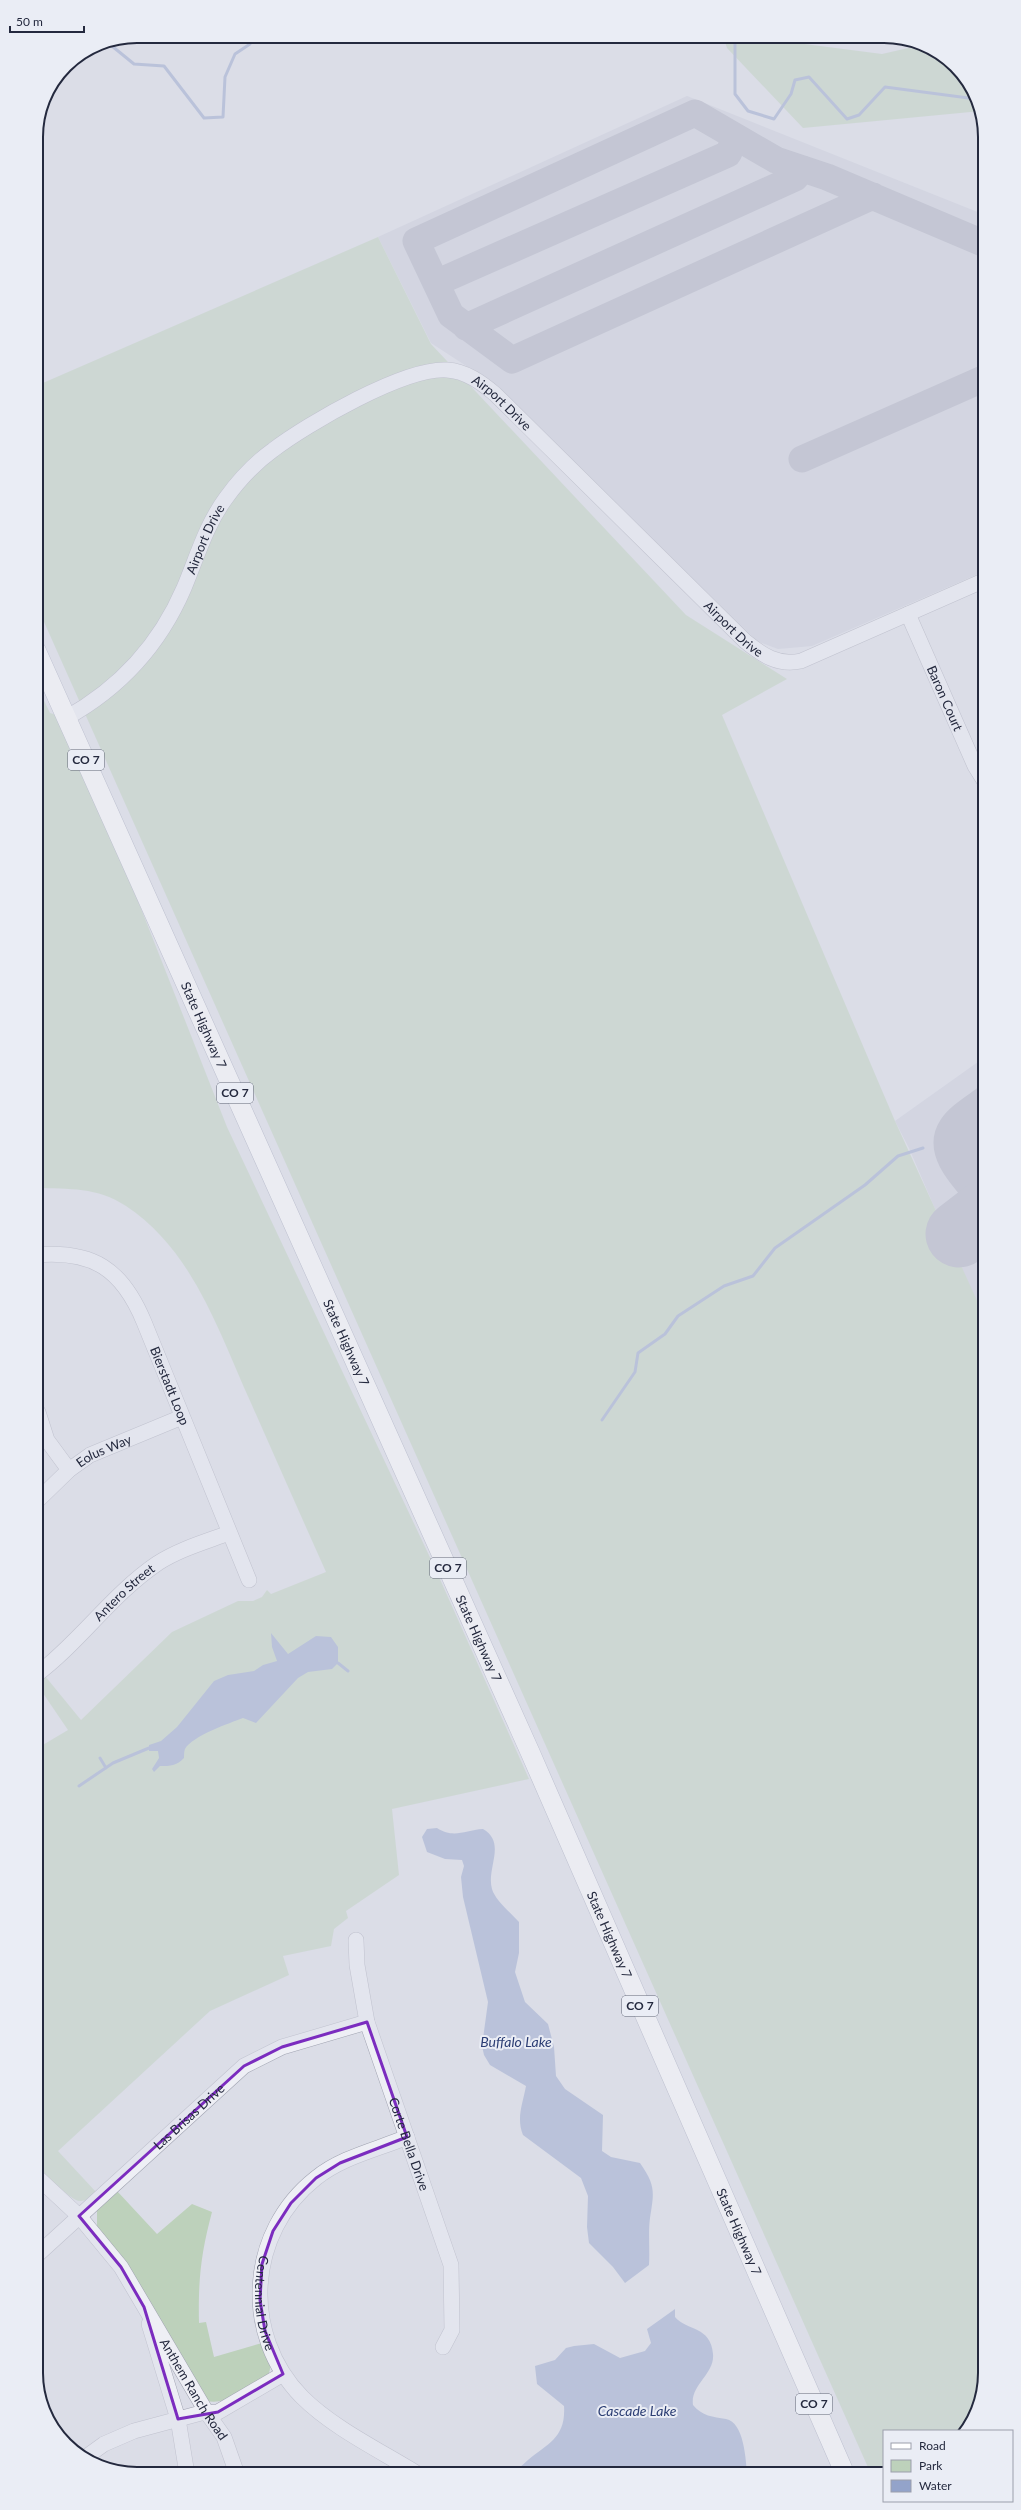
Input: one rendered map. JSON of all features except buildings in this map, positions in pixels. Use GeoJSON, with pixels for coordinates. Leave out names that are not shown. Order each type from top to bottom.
{"type":"FeatureCollection","features":[{"type":"Feature","properties":{"kind":"main road","name":"CO 7"},"geometry":{"type":"LineString","coordinates":[[43,666],[66,718]]}},
{"type":"Feature","properties":{"kind":"main road","name":"State Highway 7"},"geometry":{"type":"LineString","coordinates":[[66,718],[530,1752],[842,2467]]}},
{"type":"Feature","properties":{"kind":"street","name":"Airport Drive"},"geometry":{"type":"LineString","coordinates":[[66,718],[108,691],[153,642],[174,608],[199,548],[216,514],[243,477],[256,464],[287,440],[352,403],[390,384],[427,372],[447,370],[469,376],[495,394],[745,641],[772,660],[784,662],[801,661],[978,583]]}},
{"type":"Feature","properties":{"kind":"street","name":"Baron Court"},"geometry":{"type":"LineString","coordinates":[[908,614],[978,770]]}},
{"type":"Feature","properties":{"kind":"street","name":"Bierstadt Loop"},"geometry":{"type":"LineString","coordinates":[[43,1255],[73,1254],[104,1268],[122,1283],[137,1306],[249,1580]]}},
{"type":"Feature","properties":{"kind":"street","name":"Eolus Way"},"geometry":{"type":"LineString","coordinates":[[43,1495],[69,1470],[90,1455],[182,1417]]}},
{"type":"Feature","properties":{"kind":"street"},"geometry":{"type":"LineString","coordinates":[[43,1428],[47,1440],[69,1470]]}},
{"type":"Feature","properties":{"kind":"street","name":"Antero Street"},"geometry":{"type":"LineString","coordinates":[[43,1664],[157,1564],[176,1553],[229,1533]]}},
{"type":"Feature","properties":{"kind":"street","name":"Corte Bella Drive"},"geometry":{"type":"LineString","coordinates":[[356,1940],[357,1965],[367,2022],[451,2265],[452,2330],[443,2348]]}},
{"type":"Feature","properties":{"kind":"street","name":"Las Brisas Drive"},"geometry":{"type":"LineString","coordinates":[[43,2249],[244,2066],[282,2047],[367,2022]]}},
{"type":"Feature","properties":{"kind":"street","name":"Centennial Drive"},"geometry":{"type":"LineString","coordinates":[[406,2137],[340,2163],[316,2178],[291,2203],[274,2231],[262,2264],[260,2300],[265,2332],[270,2348],[283,2374],[303,2397],[317,2410],[407,2467]]}},
{"type":"Feature","properties":{"kind":"street","name":"Anthem Ranch Road"},"geometry":{"type":"LineString","coordinates":[[43,2183],[79,2216],[121,2267],[207,2413],[224,2437],[235,2467]]}},
{"type":"Feature","properties":{"kind":"street","name":"Anthem Ranch Road"},"geometry":{"type":"LineString","coordinates":[[144,2307],[178,2419],[186,2467]]}},
{"type":"Feature","properties":{"kind":"street"},"geometry":{"type":"LineString","coordinates":[[90,2454],[118,2437],[178,2419],[218,2412],[242,2400],[283,2374]]}},
{"type":"Feature","properties":{"kind":"highlighted area"},"geometry":{"type":"Polygon","coordinates":[[[367,2022],[407,2137],[340,2163],[316,2178],[291,2203],[273,2231],[262,2264],[260,2300],[265,2331],[283,2374],[218,2412],[178,2419],[144,2307],[121,2267],[79,2216],[244,2066],[282,2047],[367,2022]]]}},
{"type":"Feature","properties":{"kind":"shaded area"},"geometry":{"type":"Polygon","coordinates":[[[687,96],[978,212],[978,574],[812,646],[778,649],[757,641],[494,384],[431,343],[378,237],[687,96]]]}},
{"type":"Feature","properties":{"kind":"shaded area"},"geometry":{"type":"Polygon","coordinates":[[[978,1062],[978,1309],[909,1148],[895,1121],[978,1062]]]}},
{"type":"Feature","properties":{"kind":"green space"},"geometry":{"type":"Polygon","coordinates":[[[725,43],[797,43],[882,54],[912,47],[931,56],[951,70],[965,90],[974,112],[803,128],[727,48],[725,43]]]}},
{"type":"Feature","properties":{"kind":"green space"},"geometry":{"type":"Polygon","coordinates":[[[378,237],[431,344],[686,615],[787,679],[722,715],[895,1121],[978,1303],[978,2380],[973,2404],[959,2430],[883,2430],[883,2467],[868,2467],[43,620],[43,383],[378,237]]]}},
{"type":"Feature","properties":{"kind":"green space"},"geometry":{"type":"Polygon","coordinates":[[[43,698],[50,713],[66,718],[227,1127],[435,1568],[529,1779],[392,1809],[399,1875],[346,1911],[348,1918],[334,1929],[331,1946],[283,1956],[289,1975],[210,2011],[58,2151],[96,2192],[82,2201],[76,2200],[70,2196],[43,2172],[43,1745],[68,1730],[43,1693],[43,1678],[45,1676],[81,1720],[172,1632],[238,1601],[253,1601],[262,1597],[267,1590],[271,1594],[326,1572],[215,1322],[202,1295],[187,1270],[170,1246],[150,1225],[126,1206],[104,1195],[93,1192],[43,1188],[43,698]]]}},
{"type":"Feature","properties":{"kind":"green space"},"geometry":{"type":"Polygon","coordinates":[[[117,2191],[157,2234],[192,2204],[212,2212],[201,2267],[199,2323],[206,2322],[214,2357],[262,2343],[270,2363],[270,2371],[268,2375],[231,2398],[215,2402],[207,2401],[97,2226],[97,2210],[117,2191]]]}},
{"type":"Feature","properties":{"kind":"water"},"geometry":{"type":"Polygon","coordinates":[[[271,1633],[288,1654],[316,1636],[331,1637],[338,1647],[338,1663],[332,1669],[308,1672],[298,1678],[256,1723],[243,1718],[212,1730],[189,1744],[185,1750],[184,1758],[178,1763],[170,1766],[160,1766],[154,1772],[152,1769],[159,1758],[158,1751],[149,1751],[149,1745],[161,1741],[177,1727],[214,1681],[228,1675],[254,1671],[263,1665],[277,1661],[272,1647],[271,1633]]]}},
{"type":"Feature","properties":{"kind":"water","name":"Buffalo Lake"},"geometry":{"type":"Polygon","coordinates":[[[437,1828],[449,1833],[460,1833],[483,1829],[494,1841],[495,1849],[491,1873],[492,1889],[500,1902],[519,1922],[519,1953],[515,1972],[525,2002],[548,2024],[554,2047],[556,2076],[565,2089],[603,2115],[602,2151],[611,2157],[640,2163],[649,2178],[653,2195],[649,2224],[649,2265],[625,2283],[613,2267],[589,2243],[587,2227],[588,2196],[581,2178],[523,2135],[520,2117],[526,2086],[490,2065],[484,2055],[482,2046],[488,2002],[463,1897],[461,1877],[464,1866],[462,1860],[445,1859],[427,1852],[422,1837],[427,1829],[437,1828]]]}},
{"type":"Feature","properties":{"kind":"water","name":"Cascade Lake"},"geometry":{"type":"Polygon","coordinates":[[[675,2309],[675,2317],[686,2325],[698,2330],[708,2338],[713,2354],[713,2361],[707,2374],[695,2391],[693,2405],[704,2414],[726,2419],[737,2427],[743,2442],[746,2467],[520,2467],[555,2438],[562,2425],[564,2417],[564,2406],[537,2384],[535,2366],[555,2360],[566,2348],[574,2346],[594,2344],[620,2358],[645,2351],[651,2343],[647,2329],[675,2309]]]}},
{"type":"Feature","properties":{"kind":"waterway"},"geometry":{"type":"LineString","coordinates":[[112,46],[134,64],[164,66],[204,118],[223,117],[225,77],[235,54],[250,43]]}},
{"type":"Feature","properties":{"kind":"waterway"},"geometry":{"type":"LineString","coordinates":[[735,43],[735,94],[748,111],[774,119],[791,94],[795,80],[809,77],[847,119],[859,115],[885,87],[969,98]]}},
{"type":"Feature","properties":{"kind":"waterway"},"geometry":{"type":"LineString","coordinates":[[602,1420],[635,1372],[638,1353],[665,1334],[678,1316],[724,1286],[753,1276],[775,1248],[865,1185],[898,1156],[923,1148]]}},
{"type":"Feature","properties":{"kind":"waterway"},"geometry":{"type":"LineString","coordinates":[[338,1663],[348,1671]]}},
{"type":"Feature","properties":{"kind":"waterway"},"geometry":{"type":"LineString","coordinates":[[79,1786],[113,1763],[149,1748]]}},
{"type":"Feature","properties":{"kind":"waterway"},"geometry":{"type":"LineString","coordinates":[[100,1758],[106,1768]]}},
{"type":"Feature","properties":{"kind":"taxiway"},"geometry":{"type":"LineString","coordinates":[[695,113],[776,160],[827,177],[872,196],[512,360],[451,315],[416,241],[695,113]]}},
{"type":"Feature","properties":{"kind":"taxiway"},"geometry":{"type":"LineString","coordinates":[[436,283],[728,154],[736,137]]}},
{"type":"Feature","properties":{"kind":"taxiway"},"geometry":{"type":"LineString","coordinates":[[466,327],[795,178],[803,169]]}},
{"type":"Feature","properties":{"kind":"taxiway"},"geometry":{"type":"LineString","coordinates":[[872,196],[978,241]]}},
{"type":"Feature","properties":{"kind":"taxiway"},"geometry":{"type":"LineString","coordinates":[[802,459],[978,381]]}},
{"type":"Feature","properties":{"kind":"taxiway"},"geometry":{"type":"LineString","coordinates":[[978,1104],[963,1115],[952,1127],[948,1137],[947,1148],[956,1168],[978,1195]]}},
{"type":"Feature","properties":{"kind":"taxiway"},"geometry":{"type":"LineString","coordinates":[[974,1186],[968,1166],[967,1144],[971,1123],[978,1108]]}},
{"type":"Feature","properties":{"kind":"runway"},"geometry":{"type":"LineString","coordinates":[[959,1234],[978,1219]]}}]}
